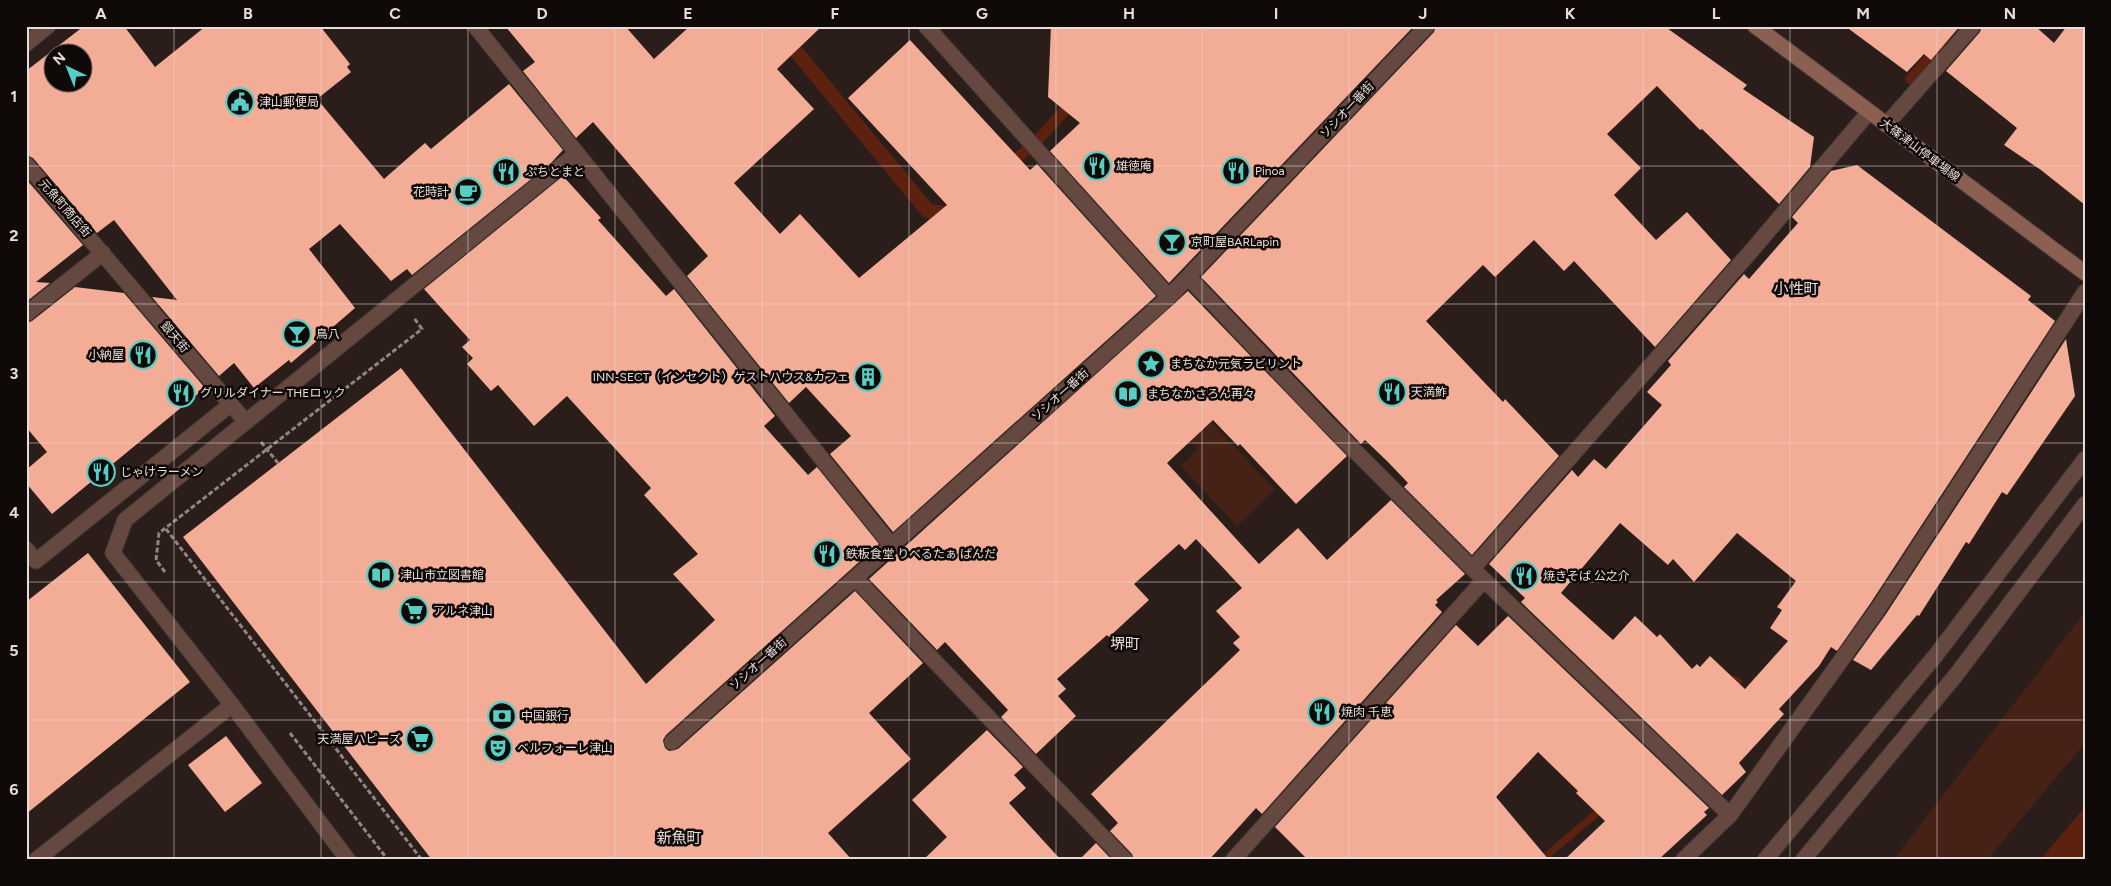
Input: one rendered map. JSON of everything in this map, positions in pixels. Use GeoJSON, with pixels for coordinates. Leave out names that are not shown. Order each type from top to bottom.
{"type":"FeatureCollection","features":[{"type":"Feature","properties":{"kind":"main road","name":"大篠津山停車場線"},"geometry":{"type":"LineString","coordinates":[[1755,26],[2085,273]]}},
{"type":"Feature","properties":{"kind":"street"},"geometry":{"type":"LineString","coordinates":[[26,44],[48,26]]}},
{"type":"Feature","properties":{"kind":"street"},"geometry":{"type":"LineString","coordinates":[[474,26],[891,545]]}},
{"type":"Feature","properties":{"kind":"street"},"geometry":{"type":"LineString","coordinates":[[926,26],[1169,297]]}},
{"type":"Feature","properties":{"kind":"street","name":"ソシオ一番街"},"geometry":{"type":"LineString","coordinates":[[672,742],[1169,297],[1427,26]]}},
{"type":"Feature","properties":{"kind":"street"},"geometry":{"type":"LineString","coordinates":[[1886,125],[1973,26]]}},
{"type":"Feature","properties":{"kind":"street"},"geometry":{"type":"LineString","coordinates":[[1473,568],[1753,249],[1869,112]]}},
{"type":"Feature","properties":{"kind":"street"},"geometry":{"type":"LineString","coordinates":[[348,860],[232,705],[113,553],[125,520],[576,154]]}},
{"type":"Feature","properties":{"kind":"street","name":"元魚町商店街"},"geometry":{"type":"LineString","coordinates":[[26,164],[103,253]]}},
{"type":"Feature","properties":{"kind":"street"},"geometry":{"type":"LineString","coordinates":[[26,314],[103,253]]}},
{"type":"Feature","properties":{"kind":"street","name":"銀天街"},"geometry":{"type":"LineString","coordinates":[[103,253],[246,422]]}},
{"type":"Feature","properties":{"kind":"street"},"geometry":{"type":"LineString","coordinates":[[1188,278],[1327,423],[1484,580],[1730,815]]}},
{"type":"Feature","properties":{"kind":"street"},"geometry":{"type":"LineString","coordinates":[[1683,860],[1730,815],[1878,609],[2085,292]]}},
{"type":"Feature","properties":{"kind":"street"},"geometry":{"type":"LineString","coordinates":[[26,549],[36,561],[231,404]]}},
{"type":"Feature","properties":{"kind":"street"},"geometry":{"type":"LineString","coordinates":[[1765,860],[1936,655],[2085,459]]}},
{"type":"Feature","properties":{"kind":"street"},"geometry":{"type":"LineString","coordinates":[[1803,860],[1956,675],[2085,504]]}},
{"type":"Feature","properties":{"kind":"street"},"geometry":{"type":"LineString","coordinates":[[855,578],[1124,860]]}},
{"type":"Feature","properties":{"kind":"street"},"geometry":{"type":"LineString","coordinates":[[1233,860],[1484,580]]}},
{"type":"Feature","properties":{"kind":"street"},"geometry":{"type":"LineString","coordinates":[[36,860],[232,705]]}},
{"type":"Feature","properties":{"kind":"path"},"geometry":{"type":"LineString","coordinates":[[156,560],[160,533],[422,329],[398,298]]}},
{"type":"Feature","properties":{"kind":"path"},"geometry":{"type":"LineString","coordinates":[[166,528],[422,860]]}},
{"type":"Feature","properties":{"kind":"shaded area"},"geometry":{"type":"Polygon","coordinates":[[[766,26],[784,26],[932,204],[951,207],[948,223],[923,217],[766,26]]]}},
{"type":"Feature","properties":{"kind":"shaded area"},"geometry":{"type":"Polygon","coordinates":[[[1148,354],[1275,490],[1237,526],[1181,466],[1198,449],[1127,373],[1148,354]]]}},
{"type":"Feature","properties":{"kind":"shaded area"},"geometry":{"type":"Polygon","coordinates":[[[2085,612],[2085,743],[1987,860],[1893,860],[2085,612]]]}},
{"type":"Feature","properties":{"kind":"shaded area"},"geometry":{"type":"Polygon","coordinates":[[[1734,675],[1743,681],[1658,766],[1547,860],[1536,860],[1654,760],[1731,683],[1734,675]]]}},
{"type":"Feature","properties":{"kind":"shaded area"},"geometry":{"type":"Polygon","coordinates":[[[2085,807],[2085,860],[2040,860],[2085,807]]]}},
{"type":"Feature","properties":{"kind":"building"},"geometry":{"type":"Polygon","coordinates":[[[84,26],[124,26],[155,67],[206,26],[320,26],[350,64],[347,67],[351,72],[317,99],[384,179],[425,143],[431,149],[509,84],[563,150],[551,163],[412,275],[407,269],[391,281],[340,224],[309,249],[355,308],[291,363],[289,360],[254,388],[234,363],[219,376],[152,297],[177,300],[114,220],[97,233],[33,158],[26,155],[26,71],[42,59],[42,92],[92,92],[92,42],[63,42],[84,26]]]}},
{"type":"Feature","properties":{"kind":"building"},"geometry":{"type":"Polygon","coordinates":[[[505,26],[625,26],[654,59],[690,26],[822,26],[777,69],[814,109],[734,183],[780,234],[800,214],[859,278],[947,205],[848,98],[910,40],[1030,170],[1037,164],[1156,296],[893,532],[830,454],[851,436],[806,387],[789,403],[687,276],[708,256],[593,122],[576,138],[523,71],[535,62],[505,26]]]}},
{"type":"Feature","properties":{"kind":"building"},"geometry":{"type":"Polygon","coordinates":[[[1051,26],[1414,26],[1169,283],[1050,151],[1080,123],[1048,97],[1051,26]]]}},
{"type":"Feature","properties":{"kind":"building"},"geometry":{"type":"Polygon","coordinates":[[[1436,26],[1664,26],[1747,85],[1743,89],[1814,137],[1810,167],[1779,204],[1702,129],[1700,130],[1657,86],[1607,134],[1641,168],[1614,195],[1656,240],[1687,212],[1731,260],[1655,347],[1574,261],[1564,271],[1534,240],[1495,277],[1483,265],[1426,321],[1503,402],[1505,399],[1559,456],[1472,555],[1404,487],[1408,483],[1388,462],[1365,440],[1361,444],[1201,277],[1434,32],[1436,26]]]}},
{"type":"Feature","properties":{"kind":"building"},"geometry":{"type":"Polygon","coordinates":[[[1845,26],[1960,26],[1931,60],[1924,54],[1907,72],[1845,26]]]}},
{"type":"Feature","properties":{"kind":"building"},"geometry":{"type":"Polygon","coordinates":[[[1982,26],[2035,26],[2054,43],[2067,26],[2085,26],[2085,205],[2041,170],[2004,145],[2017,128],[1946,71],[1980,32],[1982,26]]]}},
{"type":"Feature","properties":{"kind":"building"},"geometry":{"type":"Polygon","coordinates":[[[1857,165],[2031,296],[2028,300],[2055,321],[1870,604],[1837,651],[1831,647],[1819,666],[1779,709],[1784,714],[1739,763],[1746,772],[1722,795],[1521,602],[1525,598],[1489,564],[1572,470],[1578,477],[1594,459],[1606,469],[1662,405],[1647,392],[1671,365],[1668,361],[1744,274],[1749,279],[1798,223],[1792,217],[1831,171],[1857,165]],[[1620,523],[1561,593],[1613,640],[1635,616],[1657,637],[1660,634],[1692,669],[1697,664],[1700,667],[1710,656],[1745,689],[1788,641],[1770,628],[1782,610],[1777,607],[1796,581],[1737,533],[1694,582],[1673,559],[1668,565],[1620,523]]]}},
{"type":"Feature","properties":{"kind":"building"},"geometry":{"type":"Polygon","coordinates":[[[563,176],[601,218],[598,220],[666,296],[674,289],[775,416],[764,426],[808,475],[817,467],[879,544],[666,735],[663,740],[665,748],[669,751],[678,749],[855,591],[923,663],[869,713],[911,759],[828,833],[852,860],[432,860],[183,537],[401,368],[646,684],[715,620],[673,574],[698,554],[644,495],[651,488],[567,396],[534,426],[498,385],[491,391],[467,364],[473,358],[462,347],[470,340],[424,289],[563,176]]]}},
{"type":"Feature","properties":{"kind":"building"},"geometry":{"type":"Polygon","coordinates":[[[26,179],[83,245],[36,282],[50,283],[26,302],[26,179]]]}},
{"type":"Feature","properties":{"kind":"building"},"geometry":{"type":"Polygon","coordinates":[[[75,287],[124,293],[205,388],[52,514],[26,483],[26,470],[47,452],[26,427],[26,323],[32,321],[75,287]]]}},
{"type":"Feature","properties":{"kind":"building"},"geometry":{"type":"Polygon","coordinates":[[[1188,291],[1347,456],[1296,504],[1240,444],[1238,446],[1213,420],[1167,463],[1259,564],[1298,528],[1327,560],[1391,500],[1465,574],[1436,600],[1438,602],[1435,605],[1442,612],[1262,814],[1256,808],[1209,860],[1134,860],[1132,854],[1110,831],[1118,823],[1091,794],[1240,650],[1233,643],[1240,637],[1216,611],[1242,588],[1196,539],[1185,550],[1179,544],[1134,584],[1149,600],[1109,637],[1107,635],[1057,679],[1066,689],[1058,696],[1076,716],[1036,754],[1001,717],[1008,710],[945,642],[937,650],[869,579],[1188,291]]]}},
{"type":"Feature","properties":{"kind":"building"},"geometry":{"type":"Polygon","coordinates":[[[2066,339],[2075,396],[2007,495],[2002,492],[1969,544],[1966,542],[1919,616],[1917,615],[1871,670],[1853,660],[1886,614],[2066,339]]]}},
{"type":"Feature","properties":{"kind":"building"},"geometry":{"type":"Polygon","coordinates":[[[88,553],[190,682],[26,814],[26,602],[88,553]]]}},
{"type":"Feature","properties":{"kind":"building"},"geometry":{"type":"Polygon","coordinates":[[[1508,616],[1709,808],[1704,812],[1707,815],[1658,860],[1564,860],[1605,821],[1576,793],[1578,791],[1538,752],[1496,797],[1549,860],[1308,860],[1275,827],[1456,625],[1478,646],[1508,616]]]}},
{"type":"Feature","properties":{"kind":"building"},"geometry":{"type":"Polygon","coordinates":[[[987,730],[1023,767],[1014,775],[1026,788],[1009,803],[1061,860],[923,860],[947,837],[912,800],[987,730]]]}},
{"type":"Feature","properties":{"kind":"building"},"geometry":{"type":"Polygon","coordinates":[[[226,736],[262,783],[225,812],[188,765],[226,736]]]}},
{"type":"Feature","properties":{"kind":"building"},"geometry":{"type":"Polygon","coordinates":[[[1096,843],[1112,860],[1079,860],[1096,843]]]}},
{"type":"Feature","properties":{"kind":"waterway"},"geometry":{"type":"LineString","coordinates":[[1911,79],[1939,47]]}},
{"type":"Feature","properties":{"kind":"waterway"},"geometry":{"type":"LineString","coordinates":[[1007,167],[1039,139],[1075,99]]}},
{"type":"Feature","properties":{"kind":"place","name":"津山郵便局"},"geometry":{"type":"Point","coordinates":[240,102]}},
{"type":"Feature","properties":{"kind":"place","name":"雄徳庵"},"geometry":{"type":"Point","coordinates":[1097,166]}},
{"type":"Feature","properties":{"kind":"place","name":"Pinoa"},"geometry":{"type":"Point","coordinates":[1236,171]}},
{"type":"Feature","properties":{"kind":"place","name":"ぷちとまと"},"geometry":{"type":"Point","coordinates":[506,172]}},
{"type":"Feature","properties":{"kind":"place","name":"花時計"},"geometry":{"type":"Point","coordinates":[468,192]}},
{"type":"Feature","properties":{"kind":"place","name":"京町屋BARLapin"},"geometry":{"type":"Point","coordinates":[1172,242]}},
{"type":"Feature","properties":{"kind":"place","name":"鳥八"},"geometry":{"type":"Point","coordinates":[297,334]}},
{"type":"Feature","properties":{"kind":"place","name":"小納屋"},"geometry":{"type":"Point","coordinates":[143,355]}},
{"type":"Feature","properties":{"kind":"place","name":"まちなか元気ラビリント"},"geometry":{"type":"Point","coordinates":[1151,364]}},
{"type":"Feature","properties":{"kind":"place","name":"INN-SECT（インセクト）ゲストハウス&カフェ"},"geometry":{"type":"Point","coordinates":[868,377]}},
{"type":"Feature","properties":{"kind":"place","name":"天満鮓"},"geometry":{"type":"Point","coordinates":[1392,392]}},
{"type":"Feature","properties":{"kind":"place","name":"グリルダイナー THEロック"},"geometry":{"type":"Point","coordinates":[181,393]}},
{"type":"Feature","properties":{"kind":"place","name":"まちなかさろん再々"},"geometry":{"type":"Point","coordinates":[1128,394]}},
{"type":"Feature","properties":{"kind":"place","name":"じゃけラーメン"},"geometry":{"type":"Point","coordinates":[101,472]}},
{"type":"Feature","properties":{"kind":"place","name":"鉄板食堂 りべるたぁ ぱんだ"},"geometry":{"type":"Point","coordinates":[827,554]}},
{"type":"Feature","properties":{"kind":"place","name":"津山市立図書館"},"geometry":{"type":"Point","coordinates":[381,575]}},
{"type":"Feature","properties":{"kind":"place","name":"焼きそば 公之介"},"geometry":{"type":"Point","coordinates":[1524,576]}},
{"type":"Feature","properties":{"kind":"place","name":"アルネ津山"},"geometry":{"type":"Point","coordinates":[414,611]}},
{"type":"Feature","properties":{"kind":"place","name":"焼肉 千恵"},"geometry":{"type":"Point","coordinates":[1322,712]}},
{"type":"Feature","properties":{"kind":"place","name":"中国銀行"},"geometry":{"type":"Point","coordinates":[502,716]}},
{"type":"Feature","properties":{"kind":"place","name":"天満屋ハピーズ"},"geometry":{"type":"Point","coordinates":[420,739]}},
{"type":"Feature","properties":{"kind":"place","name":"ベルフォーレ津山"},"geometry":{"type":"Point","coordinates":[498,748]}},
{"type":"Feature","properties":{"kind":"district","name":"小性町"},"geometry":{"type":"Point","coordinates":[1796,289]}},
{"type":"Feature","properties":{"kind":"district","name":"堺町"},"geometry":{"type":"Point","coordinates":[1125,644]}},
{"type":"Feature","properties":{"kind":"district","name":"新魚町"},"geometry":{"type":"Point","coordinates":[679,838]}}]}
